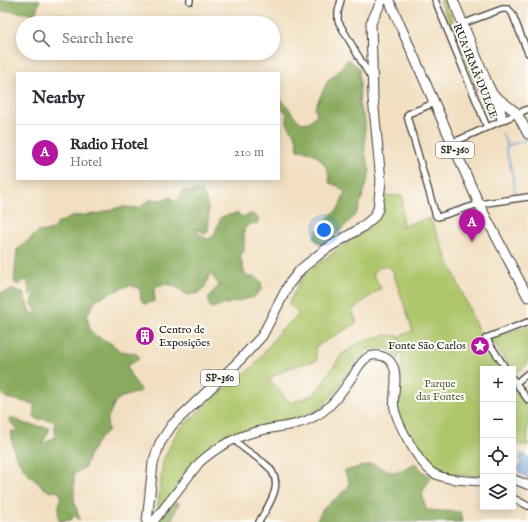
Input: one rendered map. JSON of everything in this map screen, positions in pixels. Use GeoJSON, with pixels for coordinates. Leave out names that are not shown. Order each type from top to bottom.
{"type":"FeatureCollection","features":[{"type":"Feature","properties":{"kind":"main road","name":"SP-360"},"geometry":{"type":"LineString","coordinates":[[147,522],[153,463],[165,434],[186,411],[238,362],[262,336],[289,284],[301,269],[326,249],[361,228],[374,217],[378,209],[381,181],[372,80],[371,23],[382,0]]}},
{"type":"Feature","properties":{"kind":"main road","name":"SP-360"},"geometry":{"type":"LineString","coordinates":[[389,0],[479,204],[528,298]]}},
{"type":"Feature","properties":{"kind":"main road"},"geometry":{"type":"LineString","coordinates":[[453,0],[502,120]]}},
{"type":"Feature","properties":{"kind":"main road"},"geometry":{"type":"LineString","coordinates":[[492,94],[517,113],[528,134]]}},
{"type":"Feature","properties":{"kind":"street"},"geometry":{"type":"LineString","coordinates":[[341,0],[338,12],[338,21],[372,80]]}},
{"type":"Feature","properties":{"kind":"street","name":"RUA IRMÃ DULCE"},"geometry":{"type":"LineString","coordinates":[[435,0],[487,127]]}},
{"type":"Feature","properties":{"kind":"street"},"geometry":{"type":"LineString","coordinates":[[462,24],[502,9],[508,9],[512,13],[528,52]]}},
{"type":"Feature","properties":{"kind":"street"},"geometry":{"type":"LineString","coordinates":[[434,103],[408,114],[435,215],[438,217],[479,204],[528,197]]}},
{"type":"Feature","properties":{"kind":"street"},"geometry":{"type":"LineString","coordinates":[[452,143],[528,109]]}},
{"type":"Feature","properties":{"kind":"street"},"geometry":{"type":"LineString","coordinates":[[504,366],[486,339],[489,336],[528,322]]}},
{"type":"Feature","properties":{"kind":"street"},"geometry":{"type":"LineString","coordinates":[[153,522],[200,462],[218,448],[234,439],[260,430],[295,425],[316,417],[326,410],[338,398],[364,360],[374,355],[385,357],[393,364],[395,412],[423,464],[433,473],[442,477],[480,482]]}},
{"type":"Feature","properties":{"kind":"street"},"geometry":{"type":"LineString","coordinates":[[516,380],[528,373]]}},
{"type":"Feature","properties":{"kind":"street"},"geometry":{"type":"LineString","coordinates":[[516,384],[528,400]]}},
{"type":"Feature","properties":{"kind":"street"},"geometry":{"type":"LineString","coordinates":[[234,439],[244,450],[267,465],[275,479],[275,493],[259,522]]}},
{"type":"Feature","properties":{"kind":"street"},"geometry":{"type":"LineString","coordinates":[[516,480],[528,485]]}},
{"type":"Feature","properties":{"kind":"street"},"geometry":{"type":"LineString","coordinates":[[516,500],[528,506]]}},
{"type":"Feature","properties":{"kind":"green space"},"geometry":{"type":"Polygon","coordinates":[[[0,0],[40,0],[35,14],[8,11],[0,12],[0,0]]]}},
{"type":"Feature","properties":{"kind":"green space"},"geometry":{"type":"Polygon","coordinates":[[[440,0],[444,0],[488,103],[495,106],[498,118],[496,120],[489,116],[440,0]]]}},
{"type":"Feature","properties":{"kind":"green space"},"geometry":{"type":"Polygon","coordinates":[[[348,59],[359,68],[359,105],[365,121],[365,153],[370,171],[357,213],[327,245],[319,244],[314,238],[316,232],[338,209],[345,192],[338,186],[329,183],[328,173],[324,163],[320,159],[306,150],[298,150],[296,137],[287,123],[287,113],[280,108],[280,98],[302,123],[309,122],[317,114],[315,108],[328,80],[336,74],[348,59]]]}},
{"type":"Feature","properties":{"kind":"green space"},"geometry":{"type":"Polygon","coordinates":[[[182,191],[202,191],[208,211],[208,231],[204,233],[195,228],[198,233],[207,239],[213,237],[221,217],[237,213],[242,217],[251,214],[258,218],[258,223],[250,224],[244,229],[244,251],[240,256],[245,274],[248,277],[256,277],[261,282],[262,289],[254,297],[211,308],[208,301],[209,298],[219,285],[210,273],[204,289],[199,293],[187,295],[176,287],[162,284],[154,289],[155,301],[145,304],[141,300],[140,289],[130,285],[96,299],[87,316],[90,330],[96,336],[112,344],[120,351],[134,353],[139,356],[138,360],[127,367],[141,391],[120,398],[115,402],[107,420],[108,430],[94,447],[88,457],[85,467],[74,474],[74,500],[80,520],[74,515],[71,520],[59,521],[58,513],[61,494],[55,491],[50,492],[39,484],[23,468],[13,448],[11,431],[19,432],[10,421],[11,417],[25,424],[49,428],[43,444],[55,437],[55,423],[52,420],[37,419],[34,416],[34,404],[6,398],[0,390],[0,293],[12,290],[23,293],[29,309],[35,316],[36,311],[32,303],[36,290],[30,295],[27,279],[18,285],[14,282],[17,250],[38,232],[52,230],[58,223],[74,216],[97,214],[121,207],[139,208],[151,199],[162,200],[171,197],[174,202],[180,198],[182,191]]]}},
{"type":"Feature","properties":{"kind":"green space","name":"Parque das Fontes"},"geometry":{"type":"Polygon","coordinates":[[[384,196],[403,196],[402,226],[430,218],[479,332],[503,366],[480,366],[480,475],[479,476],[441,473],[432,468],[423,458],[400,417],[397,405],[398,373],[402,365],[403,349],[400,336],[413,331],[392,269],[387,266],[380,267],[373,274],[381,288],[352,310],[357,323],[315,347],[317,360],[289,368],[269,379],[290,403],[314,395],[342,354],[359,343],[385,335],[399,336],[401,352],[398,359],[387,348],[368,349],[345,376],[335,393],[317,411],[285,423],[270,423],[245,430],[220,443],[205,453],[157,513],[163,461],[178,430],[216,396],[254,366],[281,330],[298,315],[296,310],[288,304],[302,277],[323,260],[369,228],[380,209],[384,196]]]}},
{"type":"Feature","properties":{"kind":"green space"},"geometry":{"type":"Polygon","coordinates":[[[528,326],[528,364],[516,373],[516,366],[507,366],[491,337],[528,326]]]}},
{"type":"Feature","properties":{"kind":"green space"},"geometry":{"type":"Polygon","coordinates":[[[516,386],[528,402],[528,446],[516,444],[516,386]]]}},
{"type":"Feature","properties":{"kind":"green space"},"geometry":{"type":"Polygon","coordinates":[[[416,463],[422,471],[431,477],[422,493],[426,510],[460,512],[462,522],[316,522],[323,509],[348,488],[349,481],[344,471],[372,464],[395,473],[416,463]]]}},
{"type":"Feature","properties":{"kind":"green space"},"geometry":{"type":"Polygon","coordinates":[[[175,502],[179,503],[171,522],[157,522],[165,510],[175,502]]]}},
{"type":"Feature","properties":{"kind":"water"},"geometry":{"type":"Polygon","coordinates":[[[523,454],[528,457],[528,479],[520,473],[518,469],[521,462],[520,455],[523,454]]]}},
{"type":"Feature","properties":{"kind":"waterway"},"geometry":{"type":"LineString","coordinates":[[503,134],[507,147]]}},
{"type":"Feature","properties":{"kind":"waterway"},"geometry":{"type":"LineString","coordinates":[[515,193],[513,176],[506,150],[509,145],[526,140]]}},
{"type":"Feature","properties":{"kind":"place","name":"Radio Hotel"},"geometry":{"type":"Point","coordinates":[472,242]}},
{"type":"Feature","properties":{"kind":"place","name":"Centro de Exposições"},"geometry":{"type":"Point","coordinates":[145,336]}},
{"type":"Feature","properties":{"kind":"place","name":"Fonte São Carlos"},"geometry":{"type":"Point","coordinates":[480,346]}}]}
